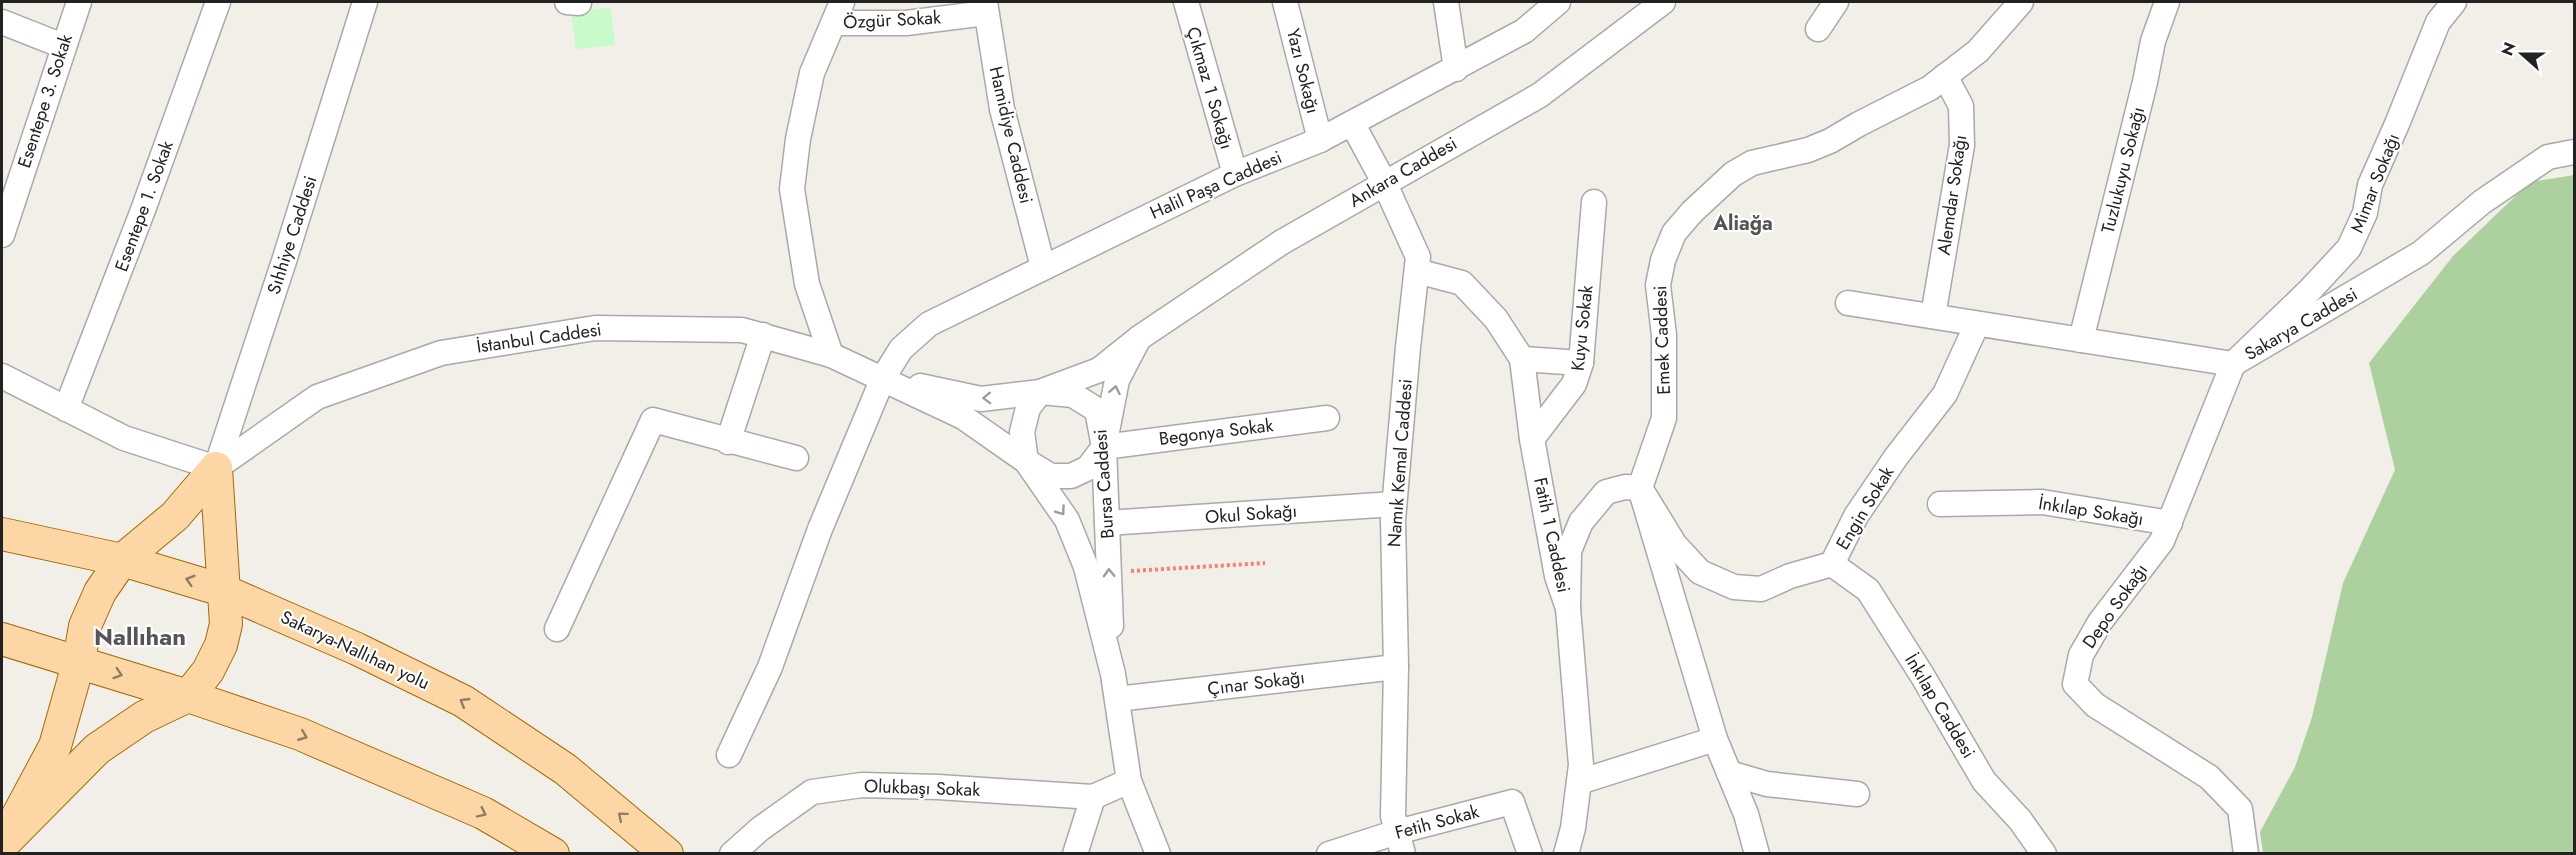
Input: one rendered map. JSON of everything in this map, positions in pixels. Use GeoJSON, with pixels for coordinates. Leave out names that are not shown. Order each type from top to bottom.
{"type":"FeatureCollection","features":[{"type":"Feature","properties":{"kind":"main road"},"geometry":{"type":"LineString","coordinates":[[2,845],[55,746],[79,662],[85,626],[100,592],[122,560],[175,516],[216,468]]}},
{"type":"Feature","properties":{"kind":"main road"},"geometry":{"type":"LineString","coordinates":[[2,845],[97,749],[144,717],[188,696],[208,671],[221,645],[226,624],[222,590],[216,468]]}},
{"type":"Feature","properties":{"kind":"main road","name":"Sakarya-Nallıhan yolu"},"geometry":{"type":"LineString","coordinates":[[2,534],[122,560],[222,590],[357,649],[463,700],[565,769],[667,854]]}},
{"type":"Feature","properties":{"kind":"main road"},"geometry":{"type":"LineString","coordinates":[[2,639],[188,696],[300,734],[483,813],[553,854]]}},
{"type":"Feature","properties":{"kind":"street","name":"Esentepe 3. Sokak"},"geometry":{"type":"LineString","coordinates":[[2,235],[79,2]]}},
{"type":"Feature","properties":{"kind":"street","name":"Esentepe 1. Sokak"},"geometry":{"type":"LineString","coordinates":[[66,409],[143,210],[218,2]]}},
{"type":"Feature","properties":{"kind":"street","name":"Sıhhiye Caddesi"},"geometry":{"type":"LineString","coordinates":[[216,468],[365,2]]}},
{"type":"Feature","properties":{"kind":"street","name":"Çıkmaz 1 Sokağı"},"geometry":{"type":"LineString","coordinates":[[1186,2],[1235,174]]}},
{"type":"Feature","properties":{"kind":"street","name":"Yazı Sokağı"},"geometry":{"type":"LineString","coordinates":[[1286,2],[1320,140]]}},
{"type":"Feature","properties":{"kind":"street"},"geometry":{"type":"LineString","coordinates":[[1446,2],[1456,69]]}},
{"type":"Feature","properties":{"kind":"street","name":"Halil Paşa Caddesi"},"geometry":{"type":"LineString","coordinates":[[729,755],[770,667],[820,529],[883,378],[902,349],[929,324],[1235,174],[1320,140],[1524,31],[1558,2]]}},
{"type":"Feature","properties":{"kind":"street","name":"Ankara Caddesi"},"geometry":{"type":"LineString","coordinates":[[1040,392],[1099,370],[1139,338],[1282,242],[1540,95],[1664,2]]}},
{"type":"Feature","properties":{"kind":"street"},"geometry":{"type":"LineString","coordinates":[[1818,29],[1836,2]]}},
{"type":"Feature","properties":{"kind":"street","name":"Emek Caddesi"},"geometry":{"type":"LineString","coordinates":[[1640,488],[1664,418],[1664,335],[1658,285],[1674,233],[1733,174],[1752,163],[1808,150],[1830,141],[1930,88],[1978,51],[2021,2]]}},
{"type":"Feature","properties":{"kind":"street","name":"Tuzlukuyu Sokağı"},"geometry":{"type":"LineString","coordinates":[[2081,340],[2153,40],[2167,2]]}},
{"type":"Feature","properties":{"kind":"street","name":"Mimar Sokağı"},"geometry":{"type":"LineString","coordinates":[[2233,364],[2310,290],[2349,248],[2366,213],[2370,185],[2438,22],[2454,2]]}},
{"type":"Feature","properties":{"kind":"street","name":"Özgür Sokak"},"geometry":{"type":"LineString","coordinates":[[838,12],[906,23],[986,7]]}},
{"type":"Feature","properties":{"kind":"street","name":"Hamidiye Caddesi"},"geometry":{"type":"LineString","coordinates":[[986,7],[1002,110],[1043,267]]}},
{"type":"Feature","properties":{"kind":"street"},"geometry":{"type":"LineString","coordinates":[[831,355],[807,284],[792,189],[798,139],[812,73],[838,12]]}},
{"type":"Feature","properties":{"kind":"street"},"geometry":{"type":"LineString","coordinates":[[2,22],[63,46]]}},
{"type":"Feature","properties":{"kind":"street","name":"Alemdar Sokağı"},"geometry":{"type":"LineString","coordinates":[[1933,316],[1962,145],[1961,106],[1945,76]]}},
{"type":"Feature","properties":{"kind":"street","name":"Namık Kemal Caddesi"},"geometry":{"type":"LineString","coordinates":[[1352,123],[1384,182],[1418,257],[1394,504],[1396,667],[1393,816],[1400,843]]}},
{"type":"Feature","properties":{"kind":"street","name":"Sakarya Caddesi"},"geometry":{"type":"LineString","coordinates":[[1848,303],[2233,364],[2421,254],[2482,202],[2548,157],[2574,152]]}},
{"type":"Feature","properties":{"kind":"street","name":"Kuyu Sokak"},"geometry":{"type":"LineString","coordinates":[[1532,439],[1574,384],[1581,363],[1594,202]]}},
{"type":"Feature","properties":{"kind":"street","name":"Fatih 1 Caddesi"},"geometry":{"type":"LineString","coordinates":[[1417,270],[1462,283],[1496,319],[1522,359],[1532,439],[1557,576],[1568,608],[1581,765],[1573,828],[1566,854]]}},
{"type":"Feature","properties":{"kind":"street","name":"Engin Sokak"},"geometry":{"type":"LineString","coordinates":[[1640,488],[1675,545],[1700,572],[1734,587],[1761,589],[1790,576],[1832,564],[1856,516],[1896,457],[1945,394],[1977,324]]}},
{"type":"Feature","properties":{"kind":"street","name":"İstanbul Caddesi"},"geometry":{"type":"LineString","coordinates":[[216,468],[317,397],[441,353],[595,328],[742,330],[831,355],[883,378]]}},
{"type":"Feature","properties":{"kind":"street"},"geometry":{"type":"LineString","coordinates":[[728,441],[763,335]]}},
{"type":"Feature","properties":{"kind":"street","name":"Ankara Caddesi"},"geometry":{"type":"LineString","coordinates":[[1026,461],[1051,476],[1071,476],[1088,468],[1104,447],[1117,380],[1139,338]]}},
{"type":"Feature","properties":{"kind":"street"},"geometry":{"type":"LineString","coordinates":[[1522,359],[1581,363]]}},
{"type":"Feature","properties":{"kind":"street","name":"Depo Sokağı"},"geometry":{"type":"LineString","coordinates":[[2233,364],[2162,541],[2100,622],[2081,655],[2075,684],[2094,705],[2209,777],[2240,809],[2246,854]]}},
{"type":"Feature","properties":{"kind":"street"},"geometry":{"type":"LineString","coordinates":[[2,376],[124,438],[216,468]]}},
{"type":"Feature","properties":{"kind":"street","name":"Bursa Caddesi"},"geometry":{"type":"LineString","coordinates":[[883,378],[981,399],[1040,392],[1073,395],[1097,410],[1104,447],[1113,674]]}},
{"type":"Feature","properties":{"kind":"street","name":"Bursa Caddesi"},"geometry":{"type":"LineString","coordinates":[[883,378],[963,417],[1026,461],[1067,520],[1086,567],[1113,674],[1129,781],[1158,854]]}},
{"type":"Feature","properties":{"kind":"street"},"geometry":{"type":"LineString","coordinates":[[1026,461],[1022,432],[1028,408],[1040,392]]}},
{"type":"Feature","properties":{"kind":"street","name":"Begonya Sokak"},"geometry":{"type":"LineString","coordinates":[[1104,447],[1327,418]]}},
{"type":"Feature","properties":{"kind":"street"},"geometry":{"type":"LineString","coordinates":[[557,629],[653,420],[796,458]]}},
{"type":"Feature","properties":{"kind":"street"},"geometry":{"type":"LineString","coordinates":[[1568,608],[1569,551],[1581,522],[1606,492],[1625,487],[1640,488],[1715,739],[1746,814],[1757,854]]}},
{"type":"Feature","properties":{"kind":"street","name":"İnkılap Sokağı"},"geometry":{"type":"LineString","coordinates":[[1940,504],[2042,502],[2170,523]]}},
{"type":"Feature","properties":{"kind":"street","name":"Okul Sokağı"},"geometry":{"type":"LineString","coordinates":[[1107,523],[1394,504]]}},
{"type":"Feature","properties":{"kind":"street","name":"İnkılap Caddesi"},"geometry":{"type":"LineString","coordinates":[[1832,564],[1868,590],[1984,780],[2020,820],[2044,854]]}},
{"type":"Feature","properties":{"kind":"street","name":"Çınar Sokağı"},"geometry":{"type":"LineString","coordinates":[[1117,699],[1396,667]]}},
{"type":"Feature","properties":{"kind":"street"},"geometry":{"type":"LineString","coordinates":[[1579,782],[1715,739]]}},
{"type":"Feature","properties":{"kind":"street"},"geometry":{"type":"LineString","coordinates":[[1729,773],[1767,784],[1857,794]]}},
{"type":"Feature","properties":{"kind":"street","name":"Olukbaşı Sokak"},"geometry":{"type":"LineString","coordinates":[[732,854],[760,829],[812,792],[862,785],[938,787],[1093,797],[1129,781]]}},
{"type":"Feature","properties":{"kind":"street"},"geometry":{"type":"LineString","coordinates":[[1075,854],[1093,797]]}},
{"type":"Feature","properties":{"kind":"street","name":"Fetih Sokak"},"geometry":{"type":"LineString","coordinates":[[1329,854],[1400,843],[1512,802],[1530,854]]}},
{"type":"Feature","properties":{"kind":"path"},"geometry":{"type":"LineString","coordinates":[[1109,573],[1265,563]]}},
{"type":"Feature","properties":{"kind":"green space"},"geometry":{"type":"Polygon","coordinates":[[[611,7],[615,45],[576,49],[571,12],[611,7]]]}},
{"type":"Feature","properties":{"kind":"green space"},"geometry":{"type":"Polygon","coordinates":[[[2574,175],[2574,853],[2263,853],[2260,832],[2295,767],[2312,717],[2343,583],[2395,470],[2369,363],[2453,256],[2530,182],[2574,175]]]}},
{"type":"Feature","properties":{"kind":"district","name":"Aliağa"},"geometry":{"type":"Point","coordinates":[1743,223]}},
{"type":"Feature","properties":{"kind":"district","name":"Nallıhan"},"geometry":{"type":"Point","coordinates":[140,637]}}]}
